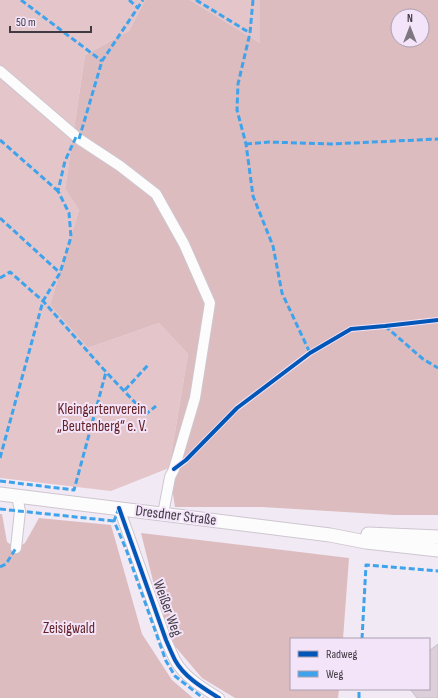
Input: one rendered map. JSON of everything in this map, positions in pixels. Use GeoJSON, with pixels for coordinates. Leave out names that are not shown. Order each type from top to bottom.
{"type":"FeatureCollection","features":[{"type":"Feature","properties":{"kind":"main road","name":"Dresdner Straße"},"geometry":{"type":"LineString","coordinates":[[0,494],[330,535]]}},
{"type":"Feature","properties":{"kind":"main road"},"geometry":{"type":"LineString","coordinates":[[330,535],[367,534],[438,536]]}},
{"type":"Feature","properties":{"kind":"main road"},"geometry":{"type":"LineString","coordinates":[[330,535],[366,542],[438,550]]}},
{"type":"Feature","properties":{"kind":"street"},"geometry":{"type":"LineString","coordinates":[[0,71],[79,139],[120,166],[156,194],[184,244],[210,303],[196,398],[174,469],[170,477],[163,514]]}},
{"type":"Feature","properties":{"kind":"street"},"geometry":{"type":"LineString","coordinates":[[16,548],[20,511],[17,496]]}},
{"type":"Feature","properties":{"kind":"street","name":"Weißer Weg"},"geometry":{"type":"LineString","coordinates":[[119,508],[166,640],[175,661],[188,676],[202,688],[219,698]]}},
{"type":"Feature","properties":{"kind":"green space","name":"Kleingartenverein „Beutenberg“ e. V."},"geometry":{"type":"Polygon","coordinates":[[[0,0],[145,0],[129,31],[85,55],[65,189],[79,210],[50,305],[88,348],[159,323],[188,354],[169,468],[111,491],[0,478],[0,0]]]}},
{"type":"Feature","properties":{"kind":"green space"},"geometry":{"type":"Polygon","coordinates":[[[145,0],[190,0],[260,43],[260,0],[438,0],[438,515],[394,515],[262,507],[175,507],[169,468],[188,354],[159,323],[88,348],[50,305],[79,210],[65,189],[85,55],[129,31],[145,0]]]}},
{"type":"Feature","properties":{"kind":"green space"},"geometry":{"type":"Polygon","coordinates":[[[190,0],[260,0],[260,43],[190,0]]]}},
{"type":"Feature","properties":{"kind":"green space","name":"Zeisigwald"},"geometry":{"type":"Polygon","coordinates":[[[0,514],[2,514],[7,542],[16,548],[25,543],[39,518],[111,525],[142,634],[172,680],[193,698],[0,698],[0,514]]]}},
{"type":"Feature","properties":{"kind":"green space"},"geometry":{"type":"Polygon","coordinates":[[[141,533],[349,558],[343,638],[290,638],[290,690],[339,690],[338,698],[235,698],[202,678],[167,637],[141,533]]]}},
{"type":"Feature","properties":{"kind":"building"},"geometry":{"type":"Polygon","coordinates":[[[438,644],[438,698],[417,698],[411,690],[430,690],[430,650],[438,644]]]}},
{"type":"Feature","properties":{"kind":"marked path"},"geometry":{"type":"LineString","coordinates":[[21,0],[102,61]]}},
{"type":"Feature","properties":{"kind":"marked path"},"geometry":{"type":"LineString","coordinates":[[129,0],[138,8]]}},
{"type":"Feature","properties":{"kind":"marked path"},"geometry":{"type":"LineString","coordinates":[[79,139],[102,61],[143,0]]}},
{"type":"Feature","properties":{"kind":"marked path"},"geometry":{"type":"LineString","coordinates":[[196,0],[250,33]]}},
{"type":"Feature","properties":{"kind":"marked path"},"geometry":{"type":"LineString","coordinates":[[253,0],[250,33],[238,84],[237,110],[246,144],[253,196],[273,246],[282,293],[310,353]]}},
{"type":"Feature","properties":{"kind":"marked path"},"geometry":{"type":"LineString","coordinates":[[0,458],[43,301],[60,273],[71,237],[69,213],[58,191],[65,161],[76,137]]}},
{"type":"Feature","properties":{"kind":"marked path"},"geometry":{"type":"LineString","coordinates":[[246,144],[269,142],[331,144],[438,139]]}},
{"type":"Feature","properties":{"kind":"marked path"},"geometry":{"type":"LineString","coordinates":[[0,140],[58,191]]}},
{"type":"Feature","properties":{"kind":"marked path"},"geometry":{"type":"LineString","coordinates":[[0,218],[60,273]]}},
{"type":"Feature","properties":{"kind":"marked path"},"geometry":{"type":"LineString","coordinates":[[0,278],[10,272],[43,301],[106,372],[146,414],[156,406]]}},
{"type":"Feature","properties":{"kind":"marked path"},"geometry":{"type":"LineString","coordinates":[[385,326],[423,359],[438,368]]}},
{"type":"Feature","properties":{"kind":"marked path"},"geometry":{"type":"LineString","coordinates":[[125,390],[148,365]]}},
{"type":"Feature","properties":{"kind":"marked path"},"geometry":{"type":"LineString","coordinates":[[0,481],[74,490],[106,372]]}},
{"type":"Feature","properties":{"kind":"marked path"},"geometry":{"type":"LineString","coordinates":[[119,508],[114,521],[126,549],[166,661],[175,676],[203,698]]}},
{"type":"Feature","properties":{"kind":"marked path"},"geometry":{"type":"LineString","coordinates":[[0,509],[114,521]]}},
{"type":"Feature","properties":{"kind":"marked path"},"geometry":{"type":"LineString","coordinates":[[0,567],[6,564],[16,548]]}},
{"type":"Feature","properties":{"kind":"marked path"},"geometry":{"type":"LineString","coordinates":[[362,638],[366,565],[438,571]]}},
{"type":"Feature","properties":{"kind":"marked path"},"geometry":{"type":"LineString","coordinates":[[359,690],[359,698]]}},
{"type":"Feature","properties":{"kind":"cycle path"},"geometry":{"type":"LineString","coordinates":[[174,469],[186,460],[237,408],[310,353],[351,329],[438,320]]}},
{"type":"Feature","properties":{"kind":"cycle path"},"geometry":{"type":"LineString","coordinates":[[119,508],[166,640],[175,660],[183,672],[200,686],[219,698]]}}]}
